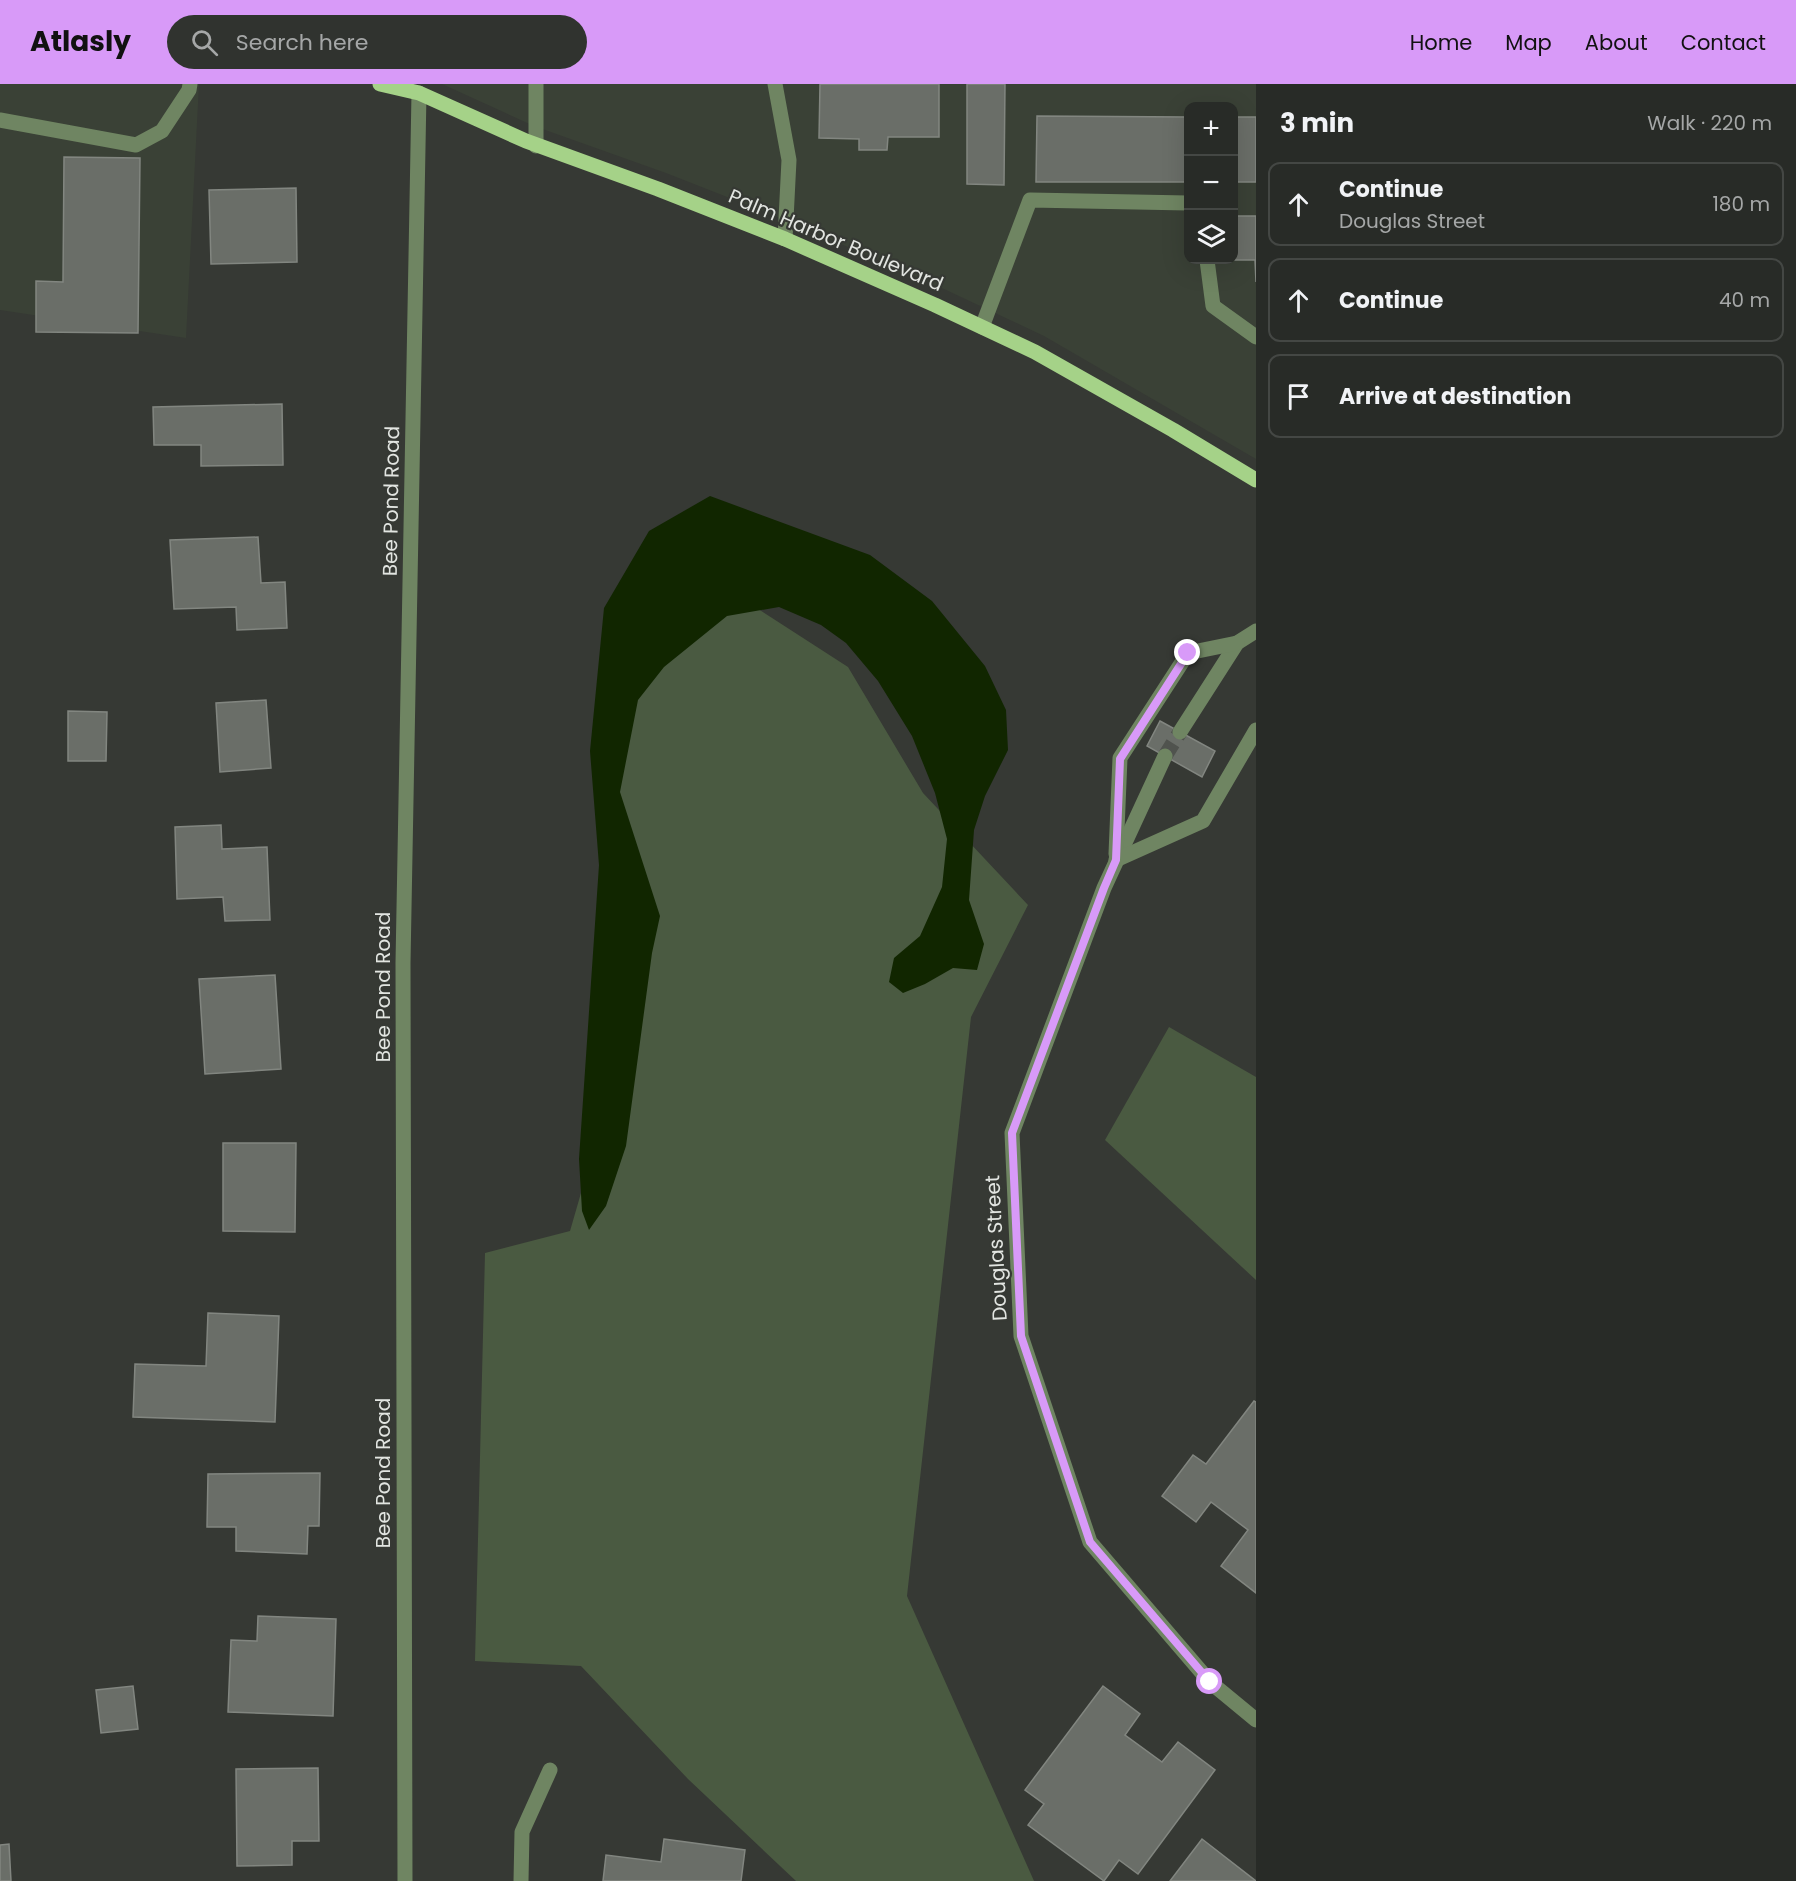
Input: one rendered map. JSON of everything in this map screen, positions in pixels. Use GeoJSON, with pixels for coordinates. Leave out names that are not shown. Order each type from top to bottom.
{"type":"FeatureCollection","features":[{"type":"Feature","properties":{"kind":"main road","name":"Palm Harbor Boulevard"},"geometry":{"type":"LineString","coordinates":[[380,84],[419,93],[536,146],[658,189],[785,239],[982,327],[1035,352],[1256,480]]}},
{"type":"Feature","properties":{"kind":"street"},"geometry":{"type":"LineString","coordinates":[[0,120],[136,145],[162,131],[189,90],[190,84]]}},
{"type":"Feature","properties":{"kind":"street"},"geometry":{"type":"LineString","coordinates":[[536,84],[536,146]]}},
{"type":"Feature","properties":{"kind":"street"},"geometry":{"type":"LineString","coordinates":[[775,84],[789,160],[785,239]]}},
{"type":"Feature","properties":{"kind":"street","name":"Bee Pond Road"},"geometry":{"type":"LineString","coordinates":[[405,1881],[403,963],[419,93]]}},
{"type":"Feature","properties":{"kind":"street"},"geometry":{"type":"LineString","coordinates":[[982,327],[1030,200],[1184,203]]}},
{"type":"Feature","properties":{"kind":"street"},"geometry":{"type":"LineString","coordinates":[[1208,264],[1213,306],[1256,337]]}},
{"type":"Feature","properties":{"kind":"street"},"geometry":{"type":"LineString","coordinates":[[1256,631],[1237,643],[1188,653],[1120,759],[1116,860],[1203,820],[1256,730]]}},
{"type":"Feature","properties":{"kind":"street"},"geometry":{"type":"LineString","coordinates":[[1180,732],[1237,643]]}},
{"type":"Feature","properties":{"kind":"street","name":"Douglas Street"},"geometry":{"type":"LineString","coordinates":[[1165,756],[1104,888],[1012,1133],[1021,1336],[1090,1542],[1210,1682],[1256,1720]]}},
{"type":"Feature","properties":{"kind":"street"},"geometry":{"type":"LineString","coordinates":[[521,1881],[522,1832],[550,1770]]}},
{"type":"Feature","properties":{"kind":"shaded area"},"geometry":{"type":"Polygon","coordinates":[[[0,84],[199,84],[186,338],[0,310],[0,84]]]}},
{"type":"Feature","properties":{"kind":"shaded area"},"geometry":{"type":"Polygon","coordinates":[[[442,84],[1256,84],[1256,459],[1044,336],[944,289],[793,223],[666,173],[534,126],[442,84]]]}},
{"type":"Feature","properties":{"kind":"shaded area"},"geometry":{"type":"Polygon","coordinates":[[[710,496],[870,555],[932,601],[985,666],[1006,710],[1008,750],[985,796],[974,830],[969,900],[984,944],[977,970],[953,968],[903,993],[889,982],[894,958],[920,936],[942,887],[947,839],[935,793],[912,736],[878,681],[846,643],[821,625],[779,607],[727,616],[664,667],[638,700],[620,792],[660,916],[652,953],[626,1146],[606,1206],[589,1230],[582,1211],[579,1159],[599,865],[590,751],[604,608],[649,531],[710,496]]]}},
{"type":"Feature","properties":{"kind":"shaded area"},"geometry":{"type":"Polygon","coordinates":[[[741,598],[848,667],[923,793],[1028,905],[971,1017],[907,1596],[1034,1881],[796,1881],[688,1779],[581,1666],[475,1661],[485,1253],[570,1231],[618,1065],[608,813],[624,689],[741,598]]]}},
{"type":"Feature","properties":{"kind":"shaded area"},"geometry":{"type":"Polygon","coordinates":[[[1169,1027],[1256,1077],[1256,1280],[1105,1140],[1169,1027]]]}},
{"type":"Feature","properties":{"kind":"building"},"geometry":{"type":"Polygon","coordinates":[[[820,84],[939,84],[939,137],[888,137],[887,150],[859,150],[859,139],[819,138],[820,84]]]}},
{"type":"Feature","properties":{"kind":"building"},"geometry":{"type":"Polygon","coordinates":[[[967,84],[1005,84],[1004,185],[967,184],[967,84]]]}},
{"type":"Feature","properties":{"kind":"building"},"geometry":{"type":"Polygon","coordinates":[[[1037,116],[1184,117],[1184,182],[1036,182],[1037,116]]]}},
{"type":"Feature","properties":{"kind":"building"},"geometry":{"type":"Polygon","coordinates":[[[1238,117],[1256,117],[1256,182],[1238,182],[1238,117]]]}},
{"type":"Feature","properties":{"kind":"building"},"geometry":{"type":"Polygon","coordinates":[[[64,157],[140,158],[138,333],[36,332],[36,281],[63,282],[64,157]]]}},
{"type":"Feature","properties":{"kind":"building"},"geometry":{"type":"Polygon","coordinates":[[[296,188],[297,262],[211,264],[209,190],[296,188]]]}},
{"type":"Feature","properties":{"kind":"building"},"geometry":{"type":"Polygon","coordinates":[[[1238,216],[1256,216],[1256,282],[1255,260],[1238,260],[1238,216]]]}},
{"type":"Feature","properties":{"kind":"building"},"geometry":{"type":"Polygon","coordinates":[[[282,404],[283,465],[201,466],[201,445],[154,445],[153,407],[282,404]]]}},
{"type":"Feature","properties":{"kind":"building"},"geometry":{"type":"Polygon","coordinates":[[[258,537],[261,583],[285,582],[287,628],[237,630],[236,607],[174,609],[170,540],[258,537]]]}},
{"type":"Feature","properties":{"kind":"building"},"geometry":{"type":"Polygon","coordinates":[[[266,700],[271,768],[220,772],[216,703],[266,700]]]}},
{"type":"Feature","properties":{"kind":"building"},"geometry":{"type":"Polygon","coordinates":[[[68,711],[107,712],[106,761],[68,761],[68,711]]]}},
{"type":"Feature","properties":{"kind":"building"},"geometry":{"type":"Polygon","coordinates":[[[1160,721],[1215,751],[1202,777],[1147,746],[1160,721]]]}},
{"type":"Feature","properties":{"kind":"building"},"geometry":{"type":"Polygon","coordinates":[[[221,825],[222,849],[267,847],[270,920],[225,921],[223,897],[177,899],[175,827],[221,825]]]}},
{"type":"Feature","properties":{"kind":"building"},"geometry":{"type":"Polygon","coordinates":[[[275,975],[281,1069],[205,1074],[199,979],[275,975]]]}},
{"type":"Feature","properties":{"kind":"building"},"geometry":{"type":"Polygon","coordinates":[[[223,1143],[296,1143],[295,1232],[223,1231],[223,1143]]]}},
{"type":"Feature","properties":{"kind":"building"},"geometry":{"type":"Polygon","coordinates":[[[208,1313],[279,1316],[275,1422],[133,1417],[135,1364],[206,1366],[208,1313]]]}},
{"type":"Feature","properties":{"kind":"building"},"geometry":{"type":"Polygon","coordinates":[[[1254,1401],[1256,1402],[1256,1593],[1221,1566],[1248,1530],[1211,1502],[1196,1522],[1162,1496],[1193,1455],[1206,1464],[1254,1401]]]}},
{"type":"Feature","properties":{"kind":"building"},"geometry":{"type":"Polygon","coordinates":[[[320,1473],[319,1526],[308,1526],[307,1554],[236,1551],[236,1527],[207,1527],[208,1474],[320,1473]]]}},
{"type":"Feature","properties":{"kind":"building"},"geometry":{"type":"Polygon","coordinates":[[[258,1616],[336,1619],[333,1716],[228,1712],[231,1640],[257,1641],[258,1616]]]}},
{"type":"Feature","properties":{"kind":"building"},"geometry":{"type":"Polygon","coordinates":[[[133,1686],[138,1729],[101,1733],[96,1690],[133,1686]]]}},
{"type":"Feature","properties":{"kind":"building"},"geometry":{"type":"Polygon","coordinates":[[[1103,1686],[1140,1714],[1125,1735],[1162,1762],[1178,1742],[1215,1770],[1138,1874],[1119,1860],[1104,1881],[1028,1825],[1044,1804],[1025,1790],[1103,1686]]]}},
{"type":"Feature","properties":{"kind":"building"},"geometry":{"type":"Polygon","coordinates":[[[318,1768],[319,1841],[292,1841],[292,1865],[237,1866],[236,1769],[318,1768]]]}},
{"type":"Feature","properties":{"kind":"building"},"geometry":{"type":"Polygon","coordinates":[[[664,1839],[745,1850],[741,1881],[603,1881],[606,1855],[661,1862],[664,1839]]]}},
{"type":"Feature","properties":{"kind":"building"},"geometry":{"type":"Polygon","coordinates":[[[1202,1839],[1256,1881],[1170,1881],[1202,1839]]]}},
{"type":"Feature","properties":{"kind":"building"},"geometry":{"type":"Polygon","coordinates":[[[9,1844],[11,1881],[0,1881],[0,1845],[9,1844]]]}},
{"type":"Feature","properties":{"kind":"tunnel"},"geometry":{"type":"LineString","coordinates":[[1165,756],[1180,732]]}},
{"type":"Feature","properties":{"kind":"route"},"geometry":{"type":"LineString","coordinates":[[1188,653],[1120,759],[1116,860],[1012,1133],[1021,1336],[1090,1542],[1210,1682]]}}]}
